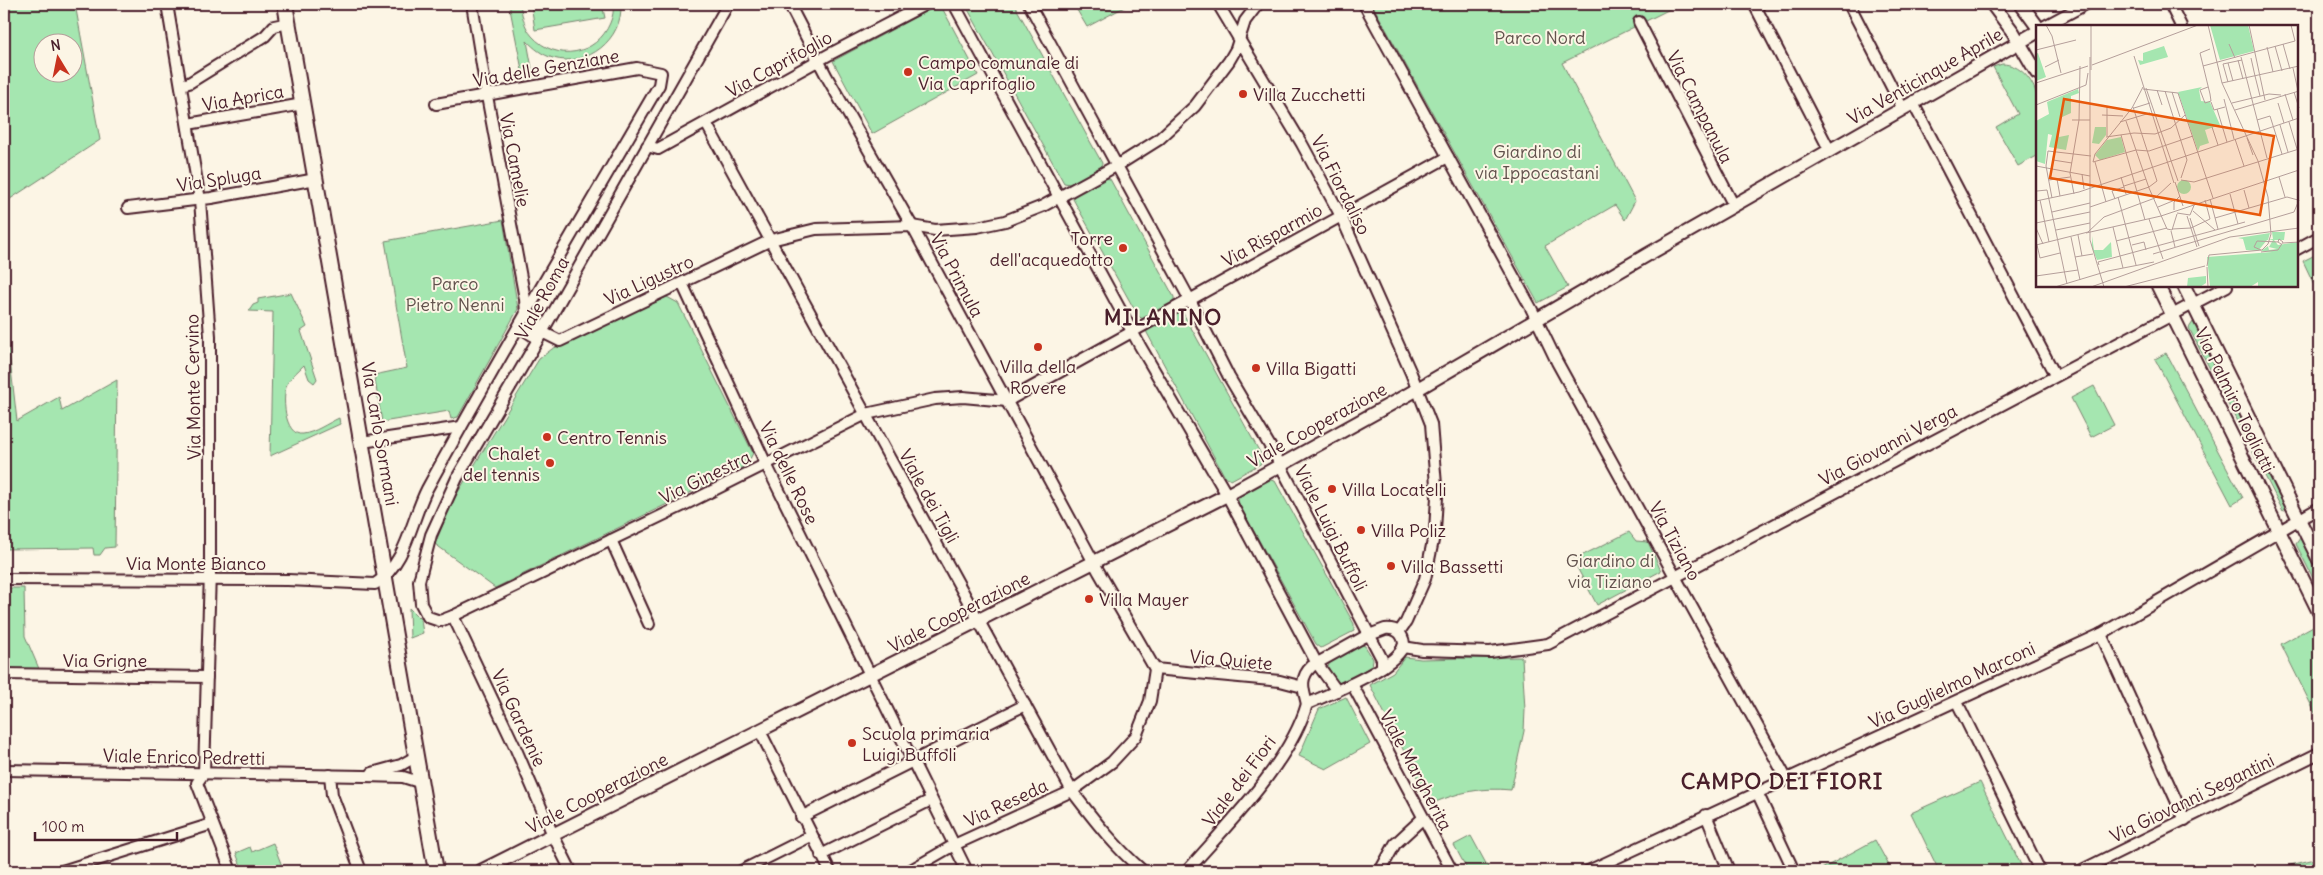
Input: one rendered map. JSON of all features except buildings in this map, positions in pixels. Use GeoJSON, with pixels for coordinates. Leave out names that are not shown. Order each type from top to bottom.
{"type":"FeatureCollection","features":[{"type":"Feature","properties":{"kind":"main road","name":"Via Carlo Sormani"},"geometry":{"type":"LineString","coordinates":[[285,4],[436,871]]}},
{"type":"Feature","properties":{"kind":"street","name":"Via Monte Cervino"},"geometry":{"type":"LineString","coordinates":[[167,4],[200,200],[210,336],[210,580],[204,773],[197,783],[212,824]]}},
{"type":"Feature","properties":{"kind":"street","name":"Viale Roma"},"geometry":{"type":"LineString","coordinates":[[428,617],[421,604],[419,581],[431,535],[457,478],[728,4]]}},
{"type":"Feature","properties":{"kind":"street","name":"Via Primula"},"geometry":{"type":"LineString","coordinates":[[789,4],[818,60],[912,226],[1095,563],[1155,669]]}},
{"type":"Feature","properties":{"kind":"street","name":"Via Caprifoglio"},"geometry":{"type":"LineString","coordinates":[[647,146],[658,149],[818,60],[926,4]]}},
{"type":"Feature","properties":{"kind":"street"},"geometry":{"type":"LineString","coordinates":[[954,4],[1133,332],[1227,495],[1316,662],[1337,691]]}},
{"type":"Feature","properties":{"kind":"street","name":"Viale Luigi Buffoli"},"geometry":{"type":"LineString","coordinates":[[1029,4],[1190,300],[1229,377],[1281,466],[1382,661],[1382,667]]}},
{"type":"Feature","properties":{"kind":"street","name":"Via Fiordaliso"},"geometry":{"type":"LineString","coordinates":[[1218,4],[1240,37],[1341,216],[1431,424],[1437,497],[1436,522],[1425,579],[1406,622],[1399,632]]}},
{"type":"Feature","properties":{"kind":"street"},"geometry":{"type":"LineString","coordinates":[[1058,197],[1158,140],[1195,106],[1229,61],[1236,49],[1245,21],[1258,4]]}},
{"type":"Feature","properties":{"kind":"street","name":"Via Tiziano"},"geometry":{"type":"LineString","coordinates":[[1364,4],[1537,319],[1557,362],[1786,778]]}},
{"type":"Feature","properties":{"kind":"street"},"geometry":{"type":"LineString","coordinates":[[1754,4],[1830,151]]}},
{"type":"Feature","properties":{"kind":"street"},"geometry":{"type":"LineString","coordinates":[[1849,4],[1908,106],[2055,375]]}},
{"type":"Feature","properties":{"kind":"street"},"geometry":{"type":"LineString","coordinates":[[1992,4],[2036,70]]}},
{"type":"Feature","properties":{"kind":"street"},"geometry":{"type":"LineString","coordinates":[[2020,4],[2036,25]]}},
{"type":"Feature","properties":{"kind":"street"},"geometry":{"type":"LineString","coordinates":[[2047,25],[2086,4]]}},
{"type":"Feature","properties":{"kind":"street"},"geometry":{"type":"LineString","coordinates":[[2170,4],[2180,25]]}},
{"type":"Feature","properties":{"kind":"street","name":"Via Camelie"},"geometry":{"type":"LineString","coordinates":[[473,10],[525,299],[526,316]]}},
{"type":"Feature","properties":{"kind":"street","name":"Via Campanula"},"geometry":{"type":"LineString","coordinates":[[1639,22],[1734,206]]}},
{"type":"Feature","properties":{"kind":"street"},"geometry":{"type":"LineString","coordinates":[[181,86],[189,84],[265,36],[270,29],[289,23]]}},
{"type":"Feature","properties":{"kind":"street","name":"Via Venticinque Aprile"},"geometry":{"type":"LineString","coordinates":[[1734,206],[2036,33]]}},
{"type":"Feature","properties":{"kind":"street","name":"Via delle Genziane"},"geometry":{"type":"LineString","coordinates":[[436,104],[636,68],[661,73]]}},
{"type":"Feature","properties":{"kind":"street","name":"Viale Roma"},"geometry":{"type":"LineString","coordinates":[[385,577],[407,543],[423,498],[461,427],[659,85],[661,73]]}},
{"type":"Feature","properties":{"kind":"street","name":"Via Aprica"},"geometry":{"type":"LineString","coordinates":[[188,124],[303,104]]}},
{"type":"Feature","properties":{"kind":"street","name":"Viale dei Tigli"},"geometry":{"type":"LineString","coordinates":[[706,123],[1072,790],[1094,822],[1120,852],[1143,871]]}},
{"type":"Feature","properties":{"kind":"street","name":"Via Risparmio"},"geometry":{"type":"LineString","coordinates":[[1190,300],[1448,157]]}},
{"type":"Feature","properties":{"kind":"street","name":"Via Spluga"},"geometry":{"type":"LineString","coordinates":[[128,208],[200,200],[316,180]]}},
{"type":"Feature","properties":{"kind":"street","name":"Via Ligustro"},"geometry":{"type":"LineString","coordinates":[[542,332],[560,341],[771,240],[816,229],[912,226],[935,230],[977,227],[1005,221],[1030,212],[1058,197]]}},
{"type":"Feature","properties":{"kind":"street","name":"Viale Cooperazione"},"geometry":{"type":"LineString","coordinates":[[480,871],[1227,495],[1417,390],[1734,206]]}},
{"type":"Feature","properties":{"kind":"street"},"geometry":{"type":"LineString","coordinates":[[2298,248],[2319,238]]}},
{"type":"Feature","properties":{"kind":"street","name":"Via delle Rose"},"geometry":{"type":"LineString","coordinates":[[682,283],[766,464],[967,871]]}},
{"type":"Feature","properties":{"kind":"street","name":"Via Palmiro Togliatti"},"geometry":{"type":"LineString","coordinates":[[2159,288],[2319,612]]}},
{"type":"Feature","properties":{"kind":"street","name":"Via Palmiro Togliatti"},"geometry":{"type":"LineString","coordinates":[[2185,288],[2319,560]]}},
{"type":"Feature","properties":{"kind":"street","name":"Via Giovanni Verga"},"geometry":{"type":"LineString","coordinates":[[1401,651],[1490,652],[1548,644],[2223,288]]}},
{"type":"Feature","properties":{"kind":"street"},"geometry":{"type":"LineString","coordinates":[[1007,401],[1190,300]]}},
{"type":"Feature","properties":{"kind":"street"},"geometry":{"type":"LineString","coordinates":[[520,327],[532,335],[542,332],[538,324],[526,316]]}},
{"type":"Feature","properties":{"kind":"street","name":"Via Ginestra"},"geometry":{"type":"LineString","coordinates":[[428,617],[440,621],[453,616],[866,414],[935,399],[963,397],[1007,401]]}},
{"type":"Feature","properties":{"kind":"street"},"geometry":{"type":"LineString","coordinates":[[362,442],[461,427]]}},
{"type":"Feature","properties":{"kind":"street","name":"Via Guglielmo Marconi"},"geometry":{"type":"LineString","coordinates":[[1593,870],[1706,815],[1957,702],[2101,634],[2319,508]]}},
{"type":"Feature","properties":{"kind":"street"},"geometry":{"type":"LineString","coordinates":[[611,540],[649,624]]}},
{"type":"Feature","properties":{"kind":"street","name":"Via Monte Bianco"},"geometry":{"type":"LineString","coordinates":[[4,579],[288,580],[375,584],[385,577]]}},
{"type":"Feature","properties":{"kind":"street","name":"Via Gardenie"},"geometry":{"type":"LineString","coordinates":[[453,616],[515,747],[553,835],[572,871]]}},
{"type":"Feature","properties":{"kind":"street"},"geometry":{"type":"LineString","coordinates":[[1387,629],[1399,632],[1403,638],[1401,651],[1382,667],[1352,684],[1307,704],[1303,688],[1304,676],[1316,662],[1387,629]]}},
{"type":"Feature","properties":{"kind":"street"},"geometry":{"type":"LineString","coordinates":[[2101,634],[2185,820]]}},
{"type":"Feature","properties":{"kind":"street","name":"Via Quiete"},"geometry":{"type":"LineString","coordinates":[[1155,669],[1280,681],[1303,688]]}},
{"type":"Feature","properties":{"kind":"street","name":"Via Reseda"},"geometry":{"type":"LineString","coordinates":[[908,871],[954,845],[1072,790],[1112,762],[1136,736],[1150,701],[1155,669]]}},
{"type":"Feature","properties":{"kind":"street","name":"Via Grigne"},"geometry":{"type":"LineString","coordinates":[[4,674],[207,677]]}},
{"type":"Feature","properties":{"kind":"street","name":"Viale Margherita"},"geometry":{"type":"LineString","coordinates":[[1352,684],[1452,871]]}},
{"type":"Feature","properties":{"kind":"street"},"geometry":{"type":"LineString","coordinates":[[1957,702],[2040,871]]}},
{"type":"Feature","properties":{"kind":"street","name":"Viale dei Fiori"},"geometry":{"type":"LineString","coordinates":[[1187,871],[1253,794],[1296,730],[1307,704]]}},
{"type":"Feature","properties":{"kind":"street"},"geometry":{"type":"LineString","coordinates":[[801,817],[1025,705]]}},
{"type":"Feature","properties":{"kind":"street"},"geometry":{"type":"LineString","coordinates":[[760,731],[801,817],[830,871]]}},
{"type":"Feature","properties":{"kind":"street","name":"Via Giovanni Segantini"},"geometry":{"type":"LineString","coordinates":[[2080,871],[2319,755]]}},
{"type":"Feature","properties":{"kind":"street","name":"Viale Enrico Pedretti"},"geometry":{"type":"LineString","coordinates":[[364,776],[401,765],[415,757]]}},
{"type":"Feature","properties":{"kind":"street","name":"Viale Enrico Pedretti"},"geometry":{"type":"LineString","coordinates":[[4,770],[403,777],[419,782]]}},
{"type":"Feature","properties":{"kind":"street"},"geometry":{"type":"LineString","coordinates":[[330,775],[332,795],[361,871]]}},
{"type":"Feature","properties":{"kind":"street"},"geometry":{"type":"LineString","coordinates":[[1757,792],[1794,871]]}},
{"type":"Feature","properties":{"kind":"street"},"geometry":{"type":"LineString","coordinates":[[821,855],[931,800]]}},
{"type":"Feature","properties":{"kind":"street"},"geometry":{"type":"LineString","coordinates":[[1706,815],[1729,871]]}},
{"type":"Feature","properties":{"kind":"street"},"geometry":{"type":"LineString","coordinates":[[1380,871],[1396,844],[1423,818]]}},
{"type":"Feature","properties":{"kind":"street"},"geometry":{"type":"LineString","coordinates":[[69,870],[212,824],[231,871]]}},
{"type":"Feature","properties":{"kind":"street"},"geometry":{"type":"LineString","coordinates":[[741,871],[811,836]]}},
{"type":"Feature","properties":{"kind":"green space"},"geometry":{"type":"Polygon","coordinates":[[[4,4],[75,4],[80,32],[32,32],[32,82],[82,82],[82,42],[100,140],[4,203],[4,4]]]}},
{"type":"Feature","properties":{"kind":"green space"},"geometry":{"type":"Polygon","coordinates":[[[509,4],[520,4],[525,25],[532,36],[542,45],[552,50],[575,52],[596,42],[604,34],[613,13],[613,4],[621,4],[620,17],[610,39],[590,55],[579,59],[553,58],[535,49],[527,41],[533,74],[523,75],[509,4]]]}},
{"type":"Feature","properties":{"kind":"green space"},"geometry":{"type":"Polygon","coordinates":[[[531,4],[602,4],[605,18],[535,30],[531,4]]]}},
{"type":"Feature","properties":{"kind":"green space","name":"Campo comunale di Via Caprifoglio"},"geometry":{"type":"Polygon","coordinates":[[[940,4],[978,75],[872,134],[833,61],[940,4]]]}},
{"type":"Feature","properties":{"kind":"green space"},"geometry":{"type":"Polygon","coordinates":[[[965,4],[1014,4],[1102,163],[1101,168],[1070,184],[1064,183],[965,4]]]}},
{"type":"Feature","properties":{"kind":"green space"},"geometry":{"type":"Polygon","coordinates":[[[1130,4],[1087,27],[1074,5],[1130,4]]]}},
{"type":"Feature","properties":{"kind":"green space","name":"Giardino di via Ippocastani"},"geometry":{"type":"Polygon","coordinates":[[[1372,4],[1680,4],[1562,63],[1635,201],[1625,220],[1615,205],[1545,246],[1568,287],[1538,303],[1372,4]]]}},
{"type":"Feature","properties":{"kind":"green space"},"geometry":{"type":"Polygon","coordinates":[[[2002,64],[2020,70],[2029,79],[2036,93],[2036,157],[2018,166],[1996,127],[2018,114],[1993,67],[2002,64]]]}},
{"type":"Feature","properties":{"kind":"green space"},"geometry":{"type":"Polygon","coordinates":[[[1104,178],[1110,179],[1174,297],[1174,302],[1143,319],[1138,316],[1073,199],[1074,194],[1104,178]]]}},
{"type":"Feature","properties":{"kind":"green space","name":"Parco Pietro Nenni"},"geometry":{"type":"Polygon","coordinates":[[[503,220],[518,309],[458,417],[451,419],[449,411],[382,422],[374,375],[407,368],[385,241],[503,220]]]}},
{"type":"Feature","properties":{"kind":"green space"},"geometry":{"type":"Polygon","coordinates":[[[2319,253],[2319,295],[2303,261],[2319,253]]]}},
{"type":"Feature","properties":{"kind":"green space"},"geometry":{"type":"Polygon","coordinates":[[[291,293],[307,327],[301,331],[317,379],[314,383],[309,379],[304,365],[288,382],[285,405],[288,422],[297,433],[303,434],[316,430],[339,418],[340,424],[270,456],[273,312],[249,311],[253,305],[258,303],[258,299],[291,293]]]}},
{"type":"Feature","properties":{"kind":"green space"},"geometry":{"type":"Polygon","coordinates":[[[667,297],[678,303],[753,453],[747,465],[495,588],[435,544],[452,502],[539,359],[552,349],[667,297]]]}},
{"type":"Feature","properties":{"kind":"green space"},"geometry":{"type":"Polygon","coordinates":[[[4,307],[17,421],[59,397],[62,411],[117,380],[115,547],[105,548],[100,555],[94,555],[93,548],[4,549],[4,307]]]}},
{"type":"Feature","properties":{"kind":"green space"},"geometry":{"type":"Polygon","coordinates":[[[1178,311],[1183,313],[1263,458],[1262,463],[1231,480],[1225,477],[1147,333],[1146,329],[1178,311]]]}},
{"type":"Feature","properties":{"kind":"green space"},"geometry":{"type":"Polygon","coordinates":[[[2193,322],[2287,508],[2283,511],[2189,328],[2193,322]]]}},
{"type":"Feature","properties":{"kind":"green space"},"geometry":{"type":"Polygon","coordinates":[[[2166,353],[2243,498],[2232,505],[2155,359],[2166,353]]]}},
{"type":"Feature","properties":{"kind":"green space"},"geometry":{"type":"Polygon","coordinates":[[[2094,386],[2114,425],[2091,437],[2071,398],[2094,386]]]}},
{"type":"Feature","properties":{"kind":"green space"},"geometry":{"type":"Polygon","coordinates":[[[1270,480],[1275,481],[1354,624],[1354,631],[1321,648],[1316,644],[1239,504],[1240,496],[1270,480]]]}},
{"type":"Feature","properties":{"kind":"green space","name":"Giardino di via Tiziano"},"geometry":{"type":"Polygon","coordinates":[[[1629,532],[1636,541],[1648,542],[1661,571],[1597,605],[1573,560],[1629,532]]]}},
{"type":"Feature","properties":{"kind":"green space"},"geometry":{"type":"Polygon","coordinates":[[[2300,538],[2305,540],[2319,568],[2319,590],[2296,544],[2300,538]]]}},
{"type":"Feature","properties":{"kind":"green space"},"geometry":{"type":"Polygon","coordinates":[[[4,588],[24,588],[25,636],[40,671],[4,669],[4,588]]]}},
{"type":"Feature","properties":{"kind":"green space"},"geometry":{"type":"Polygon","coordinates":[[[409,608],[421,620],[423,633],[410,638],[409,608]]]}},
{"type":"Feature","properties":{"kind":"green space"},"geometry":{"type":"Polygon","coordinates":[[[2313,626],[2319,638],[2319,721],[2281,644],[2313,626]]]}},
{"type":"Feature","properties":{"kind":"green space"},"geometry":{"type":"Polygon","coordinates":[[[1362,645],[1365,646],[1373,659],[1372,666],[1340,683],[1336,681],[1328,667],[1331,659],[1362,645]]]}},
{"type":"Feature","properties":{"kind":"green space"},"geometry":{"type":"Polygon","coordinates":[[[1405,657],[1421,659],[1522,657],[1525,710],[1524,731],[1511,790],[1490,789],[1470,791],[1431,804],[1370,685],[1393,672],[1405,657]]]}},
{"type":"Feature","properties":{"kind":"green space"},"geometry":{"type":"Polygon","coordinates":[[[1346,697],[1370,744],[1326,769],[1299,756],[1319,709],[1346,697]]]}},
{"type":"Feature","properties":{"kind":"green space"},"geometry":{"type":"Polygon","coordinates":[[[1980,782],[2024,871],[1939,871],[1911,813],[1980,782]]]}},
{"type":"Feature","properties":{"kind":"green space"},"geometry":{"type":"Polygon","coordinates":[[[1471,836],[1490,871],[1468,871],[1454,845],[1471,836]]]}},
{"type":"Feature","properties":{"kind":"green space"},"geometry":{"type":"Polygon","coordinates":[[[1875,840],[1892,871],[1818,871],[1875,840]]]}},
{"type":"Feature","properties":{"kind":"green space"},"geometry":{"type":"Polygon","coordinates":[[[273,843],[284,871],[243,871],[236,853],[250,847],[252,852],[273,843]]]}},
{"type":"Feature","properties":{"kind":"green space"},"geometry":{"type":"Polygon","coordinates":[[[2319,858],[2319,871],[2266,871],[2319,858]]]}},
{"type":"Feature","properties":{"kind":"place","name":"Campo comunale di Via Caprifoglio"},"geometry":{"type":"Point","coordinates":[908,72]}},
{"type":"Feature","properties":{"kind":"place","name":"Villa Zucchetti"},"geometry":{"type":"Point","coordinates":[1243,94]}},
{"type":"Feature","properties":{"kind":"place","name":"Torre dell'acquedotto"},"geometry":{"type":"Point","coordinates":[1123,248]}},
{"type":"Feature","properties":{"kind":"place","name":"Villa della Rovere"},"geometry":{"type":"Point","coordinates":[1038,347]}},
{"type":"Feature","properties":{"kind":"place","name":"Villa Bigatti"},"geometry":{"type":"Point","coordinates":[1256,368]}},
{"type":"Feature","properties":{"kind":"place","name":"Centro Tennis"},"geometry":{"type":"Point","coordinates":[547,437]}},
{"type":"Feature","properties":{"kind":"place","name":"Chalet del tennis"},"geometry":{"type":"Point","coordinates":[550,463]}},
{"type":"Feature","properties":{"kind":"place","name":"Villa Locatelli"},"geometry":{"type":"Point","coordinates":[1332,489]}},
{"type":"Feature","properties":{"kind":"place","name":"Villa Poliz"},"geometry":{"type":"Point","coordinates":[1361,530]}},
{"type":"Feature","properties":{"kind":"place","name":"Villa Bassetti"},"geometry":{"type":"Point","coordinates":[1391,566]}},
{"type":"Feature","properties":{"kind":"place","name":"Villa Mayer"},"geometry":{"type":"Point","coordinates":[1089,599]}},
{"type":"Feature","properties":{"kind":"place","name":"Scuola primaria Luigi Buffoli"},"geometry":{"type":"Point","coordinates":[852,743]}},
{"type":"Feature","properties":{"kind":"district","name":"MILANINO"},"geometry":{"type":"Point","coordinates":[1163,317]}},
{"type":"Feature","properties":{"kind":"district","name":"CAMPO DEI FIORI"},"geometry":{"type":"Point","coordinates":[1782,781]}},
{"type":"Feature","properties":{"kind":"park label","name":"Parco Nord"},"geometry":{"type":"Point","coordinates":[1540,37]}}]}
